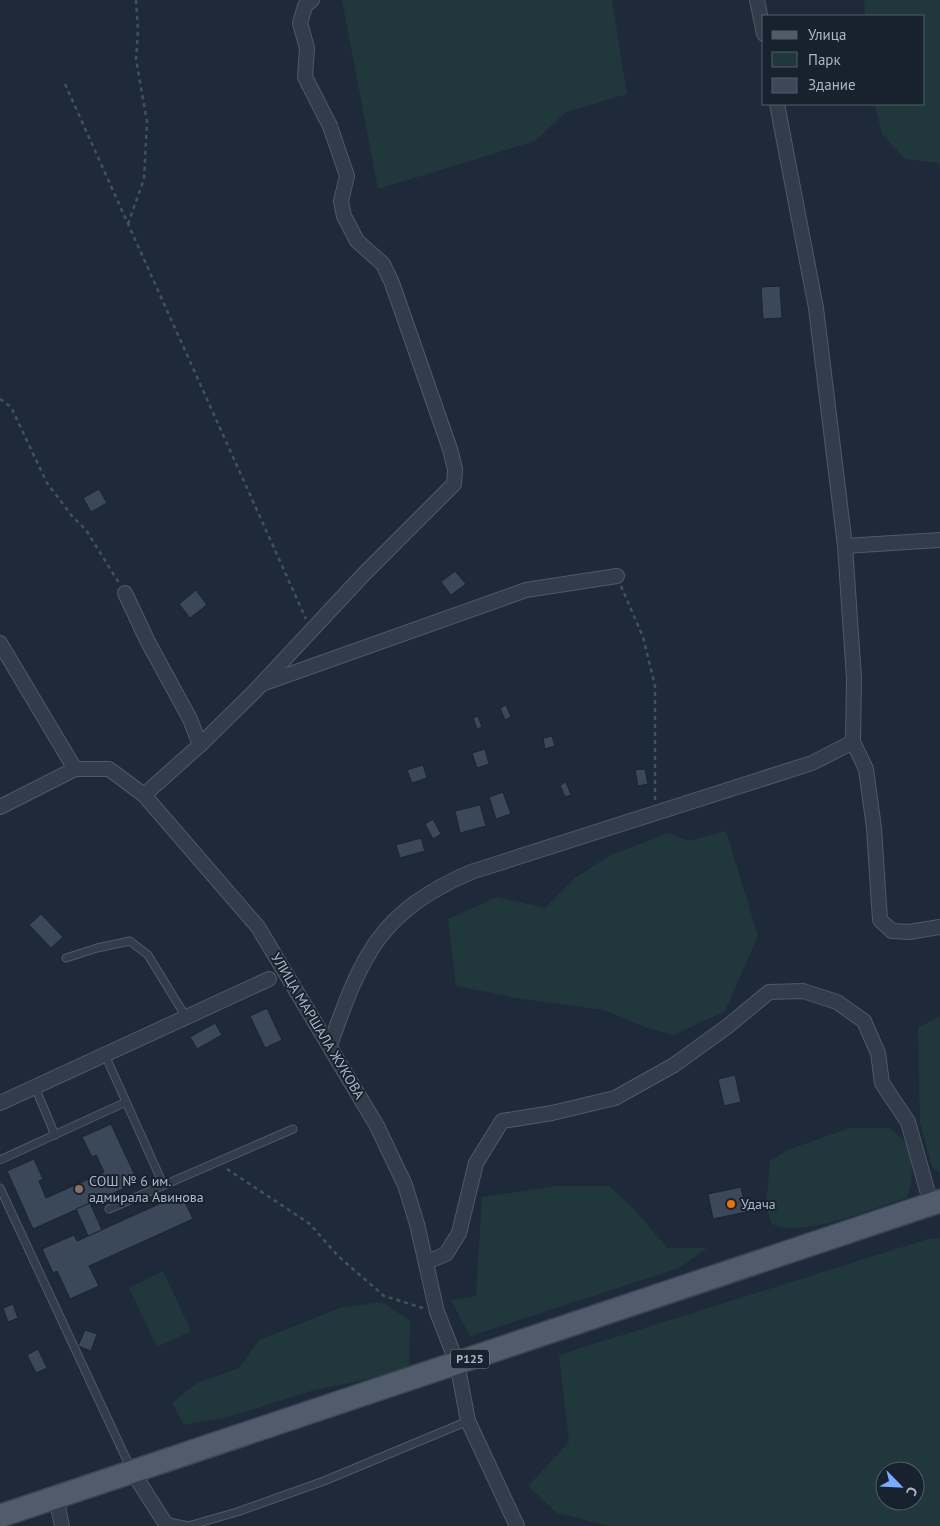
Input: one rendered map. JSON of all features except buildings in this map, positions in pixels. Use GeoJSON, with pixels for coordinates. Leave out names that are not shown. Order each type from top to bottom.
{"type":"FeatureCollection","features":[{"type":"Feature","properties":{"kind":"main road","name":"Р125"},"geometry":{"type":"LineString","coordinates":[[0,1516],[935,1203]]}},
{"type":"Feature","properties":{"kind":"street"},"geometry":{"type":"LineString","coordinates":[[144,795],[200,745],[261,684],[311,630],[454,484],[454,469],[450,449],[392,283],[383,264],[357,241],[344,216],[341,201],[347,176],[330,126],[305,77],[307,48],[300,23],[305,6],[312,0]]}},
{"type":"Feature","properties":{"kind":"street"},"geometry":{"type":"LineString","coordinates":[[757,0],[762,24]]}},
{"type":"Feature","properties":{"kind":"street"},"geometry":{"type":"LineString","coordinates":[[777,105],[816,308],[845,546],[854,678],[853,742],[866,769],[874,828],[880,920],[892,931],[909,932],[940,927]]}},
{"type":"Feature","properties":{"kind":"street"},"geometry":{"type":"LineString","coordinates":[[845,546],[940,540]]}},
{"type":"Feature","properties":{"kind":"street"},"geometry":{"type":"LineString","coordinates":[[261,684],[526,590],[617,576]]}},
{"type":"Feature","properties":{"kind":"street"},"geometry":{"type":"LineString","coordinates":[[126,593],[148,642],[186,710],[200,745]]}},
{"type":"Feature","properties":{"kind":"street"},"geometry":{"type":"LineString","coordinates":[[0,643],[75,769],[0,807]]}},
{"type":"Feature","properties":{"kind":"street"},"geometry":{"type":"LineString","coordinates":[[330,1046],[357,977],[381,932],[419,898],[443,884],[471,872],[655,814],[722,790],[812,763],[853,742]]}},
{"type":"Feature","properties":{"kind":"street","name":"УЛИЦА МАРШАЛА ЖУКОВА"},"geometry":{"type":"LineString","coordinates":[[75,769],[110,769],[144,795],[258,927],[378,1126],[405,1185],[427,1262],[437,1312],[457,1363],[468,1421],[517,1526]]}},
{"type":"Feature","properties":{"kind":"street"},"geometry":{"type":"LineString","coordinates":[[0,1103],[269,979]]}},
{"type":"Feature","properties":{"kind":"street"},"geometry":{"type":"LineString","coordinates":[[427,1262],[446,1254],[459,1233],[476,1163],[502,1121],[552,1113],[616,1098],[674,1065],[728,1026],[769,992],[803,991],[837,1002],[864,1021],[878,1053],[882,1083],[908,1122],[935,1203]]}},
{"type":"Feature","properties":{"kind":"street"},"geometry":{"type":"LineString","coordinates":[[132,1471],[164,1523]]}},
{"type":"Feature","properties":{"kind":"street"},"geometry":{"type":"LineString","coordinates":[[56,1497],[62,1526]]}},
{"type":"Feature","properties":{"kind":"lane"},"geometry":{"type":"LineString","coordinates":[[66,958],[97,948],[130,941],[148,955],[186,1017]]}},
{"type":"Feature","properties":{"kind":"lane"},"geometry":{"type":"LineString","coordinates":[[105,1055],[163,1184]]}},
{"type":"Feature","properties":{"kind":"lane"},"geometry":{"type":"LineString","coordinates":[[35,1087],[54,1135]]}},
{"type":"Feature","properties":{"kind":"lane"},"geometry":{"type":"LineString","coordinates":[[0,1160],[126,1102]]}},
{"type":"Feature","properties":{"kind":"lane"},"geometry":{"type":"LineString","coordinates":[[109,1208],[293,1128]]}},
{"type":"Feature","properties":{"kind":"lane"},"geometry":{"type":"LineString","coordinates":[[0,1188],[132,1471]]}},
{"type":"Feature","properties":{"kind":"lane"},"geometry":{"type":"LineString","coordinates":[[164,1523],[188,1526],[237,1512],[324,1481],[468,1421]]}},
{"type":"Feature","properties":{"kind":"path"},"geometry":{"type":"LineString","coordinates":[[128,224],[144,178],[147,122],[136,59],[138,30],[136,0]]}},
{"type":"Feature","properties":{"kind":"path"},"geometry":{"type":"LineString","coordinates":[[65,84],[311,630]]}},
{"type":"Feature","properties":{"kind":"path"},"geometry":{"type":"LineString","coordinates":[[0,399],[11,407],[46,483],[72,516],[86,530],[126,593]]}},
{"type":"Feature","properties":{"kind":"path"},"geometry":{"type":"LineString","coordinates":[[617,576],[643,637],[655,686],[655,814]]}},
{"type":"Feature","properties":{"kind":"path"},"geometry":{"type":"LineString","coordinates":[[215,1161],[310,1224],[338,1256],[384,1296],[437,1312]]}},
{"type":"Feature","properties":{"kind":"green space"},"geometry":{"type":"Polygon","coordinates":[[[342,0],[612,0],[627,94],[566,112],[535,141],[378,189],[342,0]]]}},
{"type":"Feature","properties":{"kind":"green space"},"geometry":{"type":"Polygon","coordinates":[[[864,0],[940,0],[940,166],[938,163],[905,159],[882,134],[875,105],[925,105],[925,15],[865,15],[864,0]]]}},
{"type":"Feature","properties":{"kind":"green space"},"geometry":{"type":"Polygon","coordinates":[[[726,831],[758,936],[725,1011],[674,1035],[648,1028],[604,1010],[516,998],[456,986],[448,919],[497,897],[545,908],[576,877],[611,855],[669,833],[688,841],[726,831]]]}},
{"type":"Feature","properties":{"kind":"green space"},"geometry":{"type":"Polygon","coordinates":[[[940,1017],[940,1173],[932,1167],[920,1122],[918,1027],[940,1017]]]}},
{"type":"Feature","properties":{"kind":"green space"},"geometry":{"type":"Polygon","coordinates":[[[850,1128],[889,1128],[904,1141],[912,1170],[911,1185],[906,1198],[857,1215],[819,1225],[785,1228],[772,1224],[766,1207],[770,1161],[787,1150],[850,1128]]]}},
{"type":"Feature","properties":{"kind":"green space"},"geometry":{"type":"Polygon","coordinates":[[[556,1186],[609,1186],[634,1209],[667,1248],[707,1248],[679,1268],[470,1336],[451,1300],[476,1296],[482,1197],[556,1186]]]}},
{"type":"Feature","properties":{"kind":"green space"},"geometry":{"type":"Polygon","coordinates":[[[940,1238],[940,1526],[609,1526],[557,1513],[528,1486],[569,1442],[559,1355],[928,1239],[940,1238]]]}},
{"type":"Feature","properties":{"kind":"green space"},"geometry":{"type":"Polygon","coordinates":[[[163,1271],[191,1331],[157,1347],[129,1288],[163,1271]]]}},
{"type":"Feature","properties":{"kind":"green space"},"geometry":{"type":"Polygon","coordinates":[[[382,1302],[410,1321],[409,1370],[311,1391],[232,1416],[184,1425],[172,1403],[197,1383],[239,1368],[259,1340],[340,1308],[382,1302]]]}},
{"type":"Feature","properties":{"kind":"place","name":"СОШ № 6 им. адмирала Авинова"},"geometry":{"type":"Point","coordinates":[79,1189]}},
{"type":"Feature","properties":{"kind":"place","name":"Удача"},"geometry":{"type":"Point","coordinates":[731,1204]}}]}
